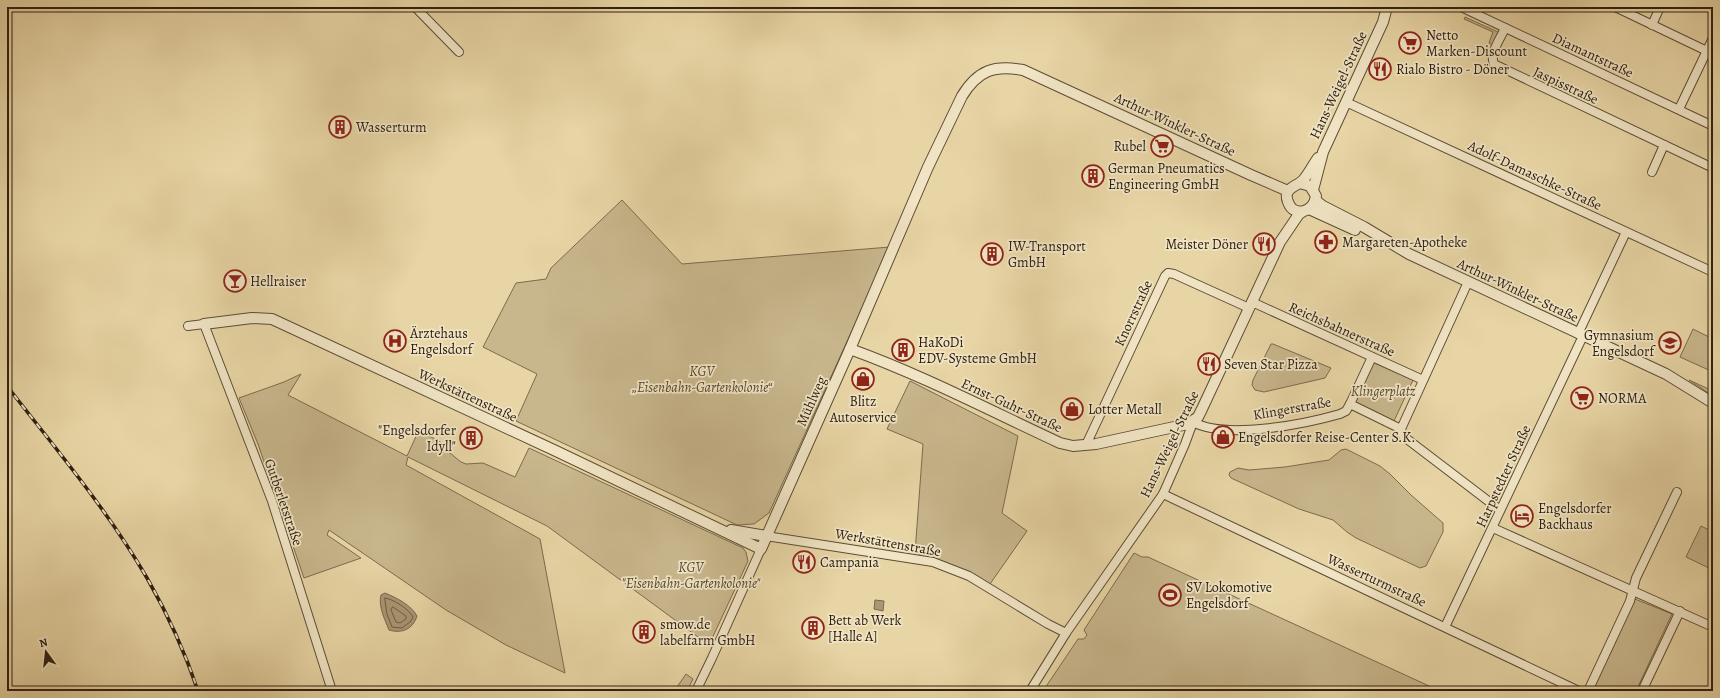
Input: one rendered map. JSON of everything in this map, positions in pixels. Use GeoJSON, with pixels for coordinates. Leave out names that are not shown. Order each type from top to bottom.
{"type":"FeatureCollection","features":[{"type":"Feature","properties":{"kind":"street"},"geometry":{"type":"LineString","coordinates":[[415,7],[459,52]]}},
{"type":"Feature","properties":{"kind":"street","name":"Hans-Weigel-Straße"},"geometry":{"type":"LineString","coordinates":[[1313,190],[1323,152],[1383,22],[1388,7]]}},
{"type":"Feature","properties":{"kind":"street","name":"Diamantstraße"},"geometry":{"type":"LineString","coordinates":[[1461,7],[1713,126]]}},
{"type":"Feature","properties":{"kind":"street"},"geometry":{"type":"LineString","coordinates":[[1615,7],[1707,51]]}},
{"type":"Feature","properties":{"kind":"street"},"geometry":{"type":"LineString","coordinates":[[1652,25],[1660,7]]}},
{"type":"Feature","properties":{"kind":"street","name":"Jaspisstraße"},"geometry":{"type":"LineString","coordinates":[[1505,28],[1493,54],[1492,60],[1494,64],[1713,168]]}},
{"type":"Feature","properties":{"kind":"street"},"geometry":{"type":"LineString","coordinates":[[1679,109],[1713,38]]}},
{"type":"Feature","properties":{"kind":"street","name":"Arthur-Winkler-Straße"},"geometry":{"type":"LineString","coordinates":[[950,122],[962,96],[969,85],[978,76],[992,69],[1005,67],[1023,70],[1050,81],[1251,175],[1288,190]]}},
{"type":"Feature","properties":{"kind":"street","name":"Adolf-Damaschke-Straße"},"geometry":{"type":"LineString","coordinates":[[1346,102],[1713,272]]}},
{"type":"Feature","properties":{"kind":"street","name":"Mühlweg"},"geometry":{"type":"LineString","coordinates":[[696,691],[850,349],[916,194],[950,122]]}},
{"type":"Feature","properties":{"kind":"street"},"geometry":{"type":"LineString","coordinates":[[1652,172],[1664,145]]}},
{"type":"Feature","properties":{"kind":"street","name":"Hans-Weigel-Straße"},"geometry":{"type":"LineString","coordinates":[[1300,183],[1323,152]]}},
{"type":"Feature","properties":{"kind":"street"},"geometry":{"type":"LineString","coordinates":[[1300,183],[1307,184],[1313,190],[1315,200],[1305,211],[1294,210],[1289,205],[1287,198],[1288,190],[1294,185],[1300,183]]}},
{"type":"Feature","properties":{"kind":"street","name":"Arthur-Winkler-Straße"},"geometry":{"type":"LineString","coordinates":[[1315,200],[1323,206],[1364,227],[1395,247]]}},
{"type":"Feature","properties":{"kind":"street","name":"Hans-Weigel-Straße"},"geometry":{"type":"LineString","coordinates":[[1030,691],[1066,633],[1164,494],[1193,422],[1202,409],[1284,236],[1290,210],[1289,205]]}},
{"type":"Feature","properties":{"kind":"street","name":"Hans-Weigel-Straße"},"geometry":{"type":"LineString","coordinates":[[1284,236],[1305,211]]}},
{"type":"Feature","properties":{"kind":"street","name":"Arthur-Winkler-Straße"},"geometry":{"type":"LineString","coordinates":[[1305,211],[1395,247],[1666,374],[1713,403]]}},
{"type":"Feature","properties":{"kind":"street","name":"Harpstedter Straße"},"geometry":{"type":"LineString","coordinates":[[1446,627],[1581,335],[1626,232]]}},
{"type":"Feature","properties":{"kind":"street","name":"Knorrstraße"},"geometry":{"type":"LineString","coordinates":[[1086,445],[1168,273],[1174,274],[1250,305]]}},
{"type":"Feature","properties":{"kind":"street"},"geometry":{"type":"LineString","coordinates":[[1401,429],[1468,282]]}},
{"type":"Feature","properties":{"kind":"street","name":"Reichsbahnerstraße"},"geometry":{"type":"LineString","coordinates":[[1250,305],[1423,380]]}},
{"type":"Feature","properties":{"kind":"street","name":"Werkstättenstraße"},"geometry":{"type":"LineString","coordinates":[[204,324],[252,318],[272,319],[760,549]]}},
{"type":"Feature","properties":{"kind":"street"},"geometry":{"type":"LineString","coordinates":[[188,326],[204,324]]}},
{"type":"Feature","properties":{"kind":"street","name":"Gutberletstraße"},"geometry":{"type":"LineString","coordinates":[[204,324],[272,501],[332,691]]}},
{"type":"Feature","properties":{"kind":"street","name":"Ernst-Guhr-Straße"},"geometry":{"type":"LineString","coordinates":[[850,349],[871,356],[1060,443],[1073,446],[1086,445],[1182,426],[1193,422]]}},
{"type":"Feature","properties":{"kind":"street"},"geometry":{"type":"LineString","coordinates":[[1350,404],[1372,357]]}},
{"type":"Feature","properties":{"kind":"street","name":"Klingerstraße"},"geometry":{"type":"LineString","coordinates":[[1193,422],[1217,429],[1250,429],[1287,426],[1340,414],[1346,411],[1350,404],[1401,429],[1403,436],[1500,510]]}},
{"type":"Feature","properties":{"kind":"street"},"geometry":{"type":"LineString","coordinates":[[1588,691],[1630,601],[1636,578],[1678,492]]}},
{"type":"Feature","properties":{"kind":"street","name":"Wasserturmstraße"},"geometry":{"type":"LineString","coordinates":[[1164,494],[1579,691]]}},
{"type":"Feature","properties":{"kind":"street","name":"Werkstättenstraße"},"geometry":{"type":"LineString","coordinates":[[714,526],[734,532],[933,562],[969,576],[1048,624],[1066,633]]}},
{"type":"Feature","properties":{"kind":"street"},"geometry":{"type":"LineString","coordinates":[[1492,528],[1713,627]]}},
{"type":"Feature","properties":{"kind":"street"},"geometry":{"type":"LineString","coordinates":[[1642,691],[1680,611]]}},
{"type":"Feature","properties":{"kind":"green space"},"geometry":{"type":"Polygon","coordinates":[[[1465,17],[1498,32],[1492,45],[1489,43],[1493,32],[1464,19],[1465,17]]]}},
{"type":"Feature","properties":{"kind":"green space","name":"KGV „Eisenbahn-Gartenkolonie“"},"geometry":{"type":"Polygon","coordinates":[[[622,200],[682,264],[890,247],[769,513],[754,524],[737,525],[516,421],[537,374],[483,347],[516,283],[546,279],[551,268],[622,200]]]}},
{"type":"Feature","properties":{"kind":"green space"},"geometry":{"type":"Polygon","coordinates":[[[1693,329],[1713,339],[1713,372],[1680,357],[1693,329]]]}},
{"type":"Feature","properties":{"kind":"green space"},"geometry":{"type":"Polygon","coordinates":[[[1271,344],[1331,368],[1325,378],[1264,392],[1255,390],[1252,385],[1253,380],[1271,344]]]}},
{"type":"Feature","properties":{"kind":"green space","name":"Klingerplatz"},"geometry":{"type":"Polygon","coordinates":[[[1372,362],[1413,380],[1394,421],[1353,402],[1372,362]]]}},
{"type":"Feature","properties":{"kind":"green space","name":"KGV \"Eisenbahn-Gartenkolonie\""},"geometry":{"type":"Polygon","coordinates":[[[301,374],[288,395],[407,456],[419,430],[447,446],[450,453],[461,462],[466,464],[483,463],[515,477],[529,448],[743,548],[746,552],[748,561],[709,645],[547,526],[408,457],[406,465],[540,539],[565,673],[506,645],[446,610],[329,530],[327,535],[361,558],[304,578],[258,444],[239,398],[284,382],[301,374]]]}},
{"type":"Feature","properties":{"kind":"green space"},"geometry":{"type":"Polygon","coordinates":[[[1689,380],[1713,391],[1713,396],[1689,380]]]}},
{"type":"Feature","properties":{"kind":"green space"},"geometry":{"type":"Polygon","coordinates":[[[910,381],[1018,436],[1002,513],[1027,531],[990,584],[954,566],[915,553],[923,444],[887,429],[910,381]]]}},
{"type":"Feature","properties":{"kind":"green space"},"geometry":{"type":"Polygon","coordinates":[[[1346,449],[1380,466],[1443,523],[1443,532],[1426,566],[1420,568],[1356,538],[1333,520],[1299,509],[1231,478],[1229,475],[1230,472],[1238,468],[1249,470],[1285,467],[1329,460],[1341,450],[1346,449]]]}},
{"type":"Feature","properties":{"kind":"green space"},"geometry":{"type":"Polygon","coordinates":[[[1701,526],[1713,532],[1713,570],[1686,557],[1701,526]]]}},
{"type":"Feature","properties":{"kind":"green space","name":"SV Lokomotive Engelsdorf"},"geometry":{"type":"Polygon","coordinates":[[[1134,553],[1142,557],[1148,557],[1440,691],[1043,691],[1078,639],[1084,639],[1087,635],[1084,630],[1134,553]]]}},
{"type":"Feature","properties":{"kind":"green space"},"geometry":{"type":"Polygon","coordinates":[[[1635,599],[1672,614],[1636,691],[1592,691],[1635,599]]]}},
{"type":"Feature","properties":{"kind":"green space"},"geometry":{"type":"Polygon","coordinates":[[[686,674],[693,679],[687,691],[683,691],[677,687],[686,674]]]}},
{"type":"Feature","properties":{"kind":"water"},"geometry":{"type":"Polygon","coordinates":[[[385,593],[403,602],[411,608],[417,616],[410,627],[403,631],[389,630],[380,604],[381,595],[385,593]]]}},
{"type":"Feature","properties":{"kind":"water"},"geometry":{"type":"Polygon","coordinates":[[[875,600],[884,601],[883,611],[874,609],[875,600]]]}},
{"type":"Feature","properties":{"kind":"railway"},"geometry":{"type":"LineString","coordinates":[[7,386],[98,503],[131,552],[162,605],[181,647],[198,691]]}},
{"type":"Feature","properties":{"kind":"place","name":"Netto Marken-Discount"},"geometry":{"type":"Point","coordinates":[1410,43]}},
{"type":"Feature","properties":{"kind":"place","name":"Rialo Bistro - Döner"},"geometry":{"type":"Point","coordinates":[1380,69]}},
{"type":"Feature","properties":{"kind":"place","name":"Wasserturm"},"geometry":{"type":"Point","coordinates":[340,127]}},
{"type":"Feature","properties":{"kind":"place","name":"Rubel"},"geometry":{"type":"Point","coordinates":[1162,146]}},
{"type":"Feature","properties":{"kind":"place","name":"German Pneumatics Engineering GmbH"},"geometry":{"type":"Point","coordinates":[1093,176]}},
{"type":"Feature","properties":{"kind":"place","name":"Margareten-Apotheke"},"geometry":{"type":"Point","coordinates":[1326,242]}},
{"type":"Feature","properties":{"kind":"place","name":"Meister Döner"},"geometry":{"type":"Point","coordinates":[1264,244]}},
{"type":"Feature","properties":{"kind":"place","name":"IW-Transport GmbH"},"geometry":{"type":"Point","coordinates":[992,254]}},
{"type":"Feature","properties":{"kind":"place","name":"Hellraiser"},"geometry":{"type":"Point","coordinates":[235,281]}},
{"type":"Feature","properties":{"kind":"place","name":"Ärztehaus Engelsdorf"},"geometry":{"type":"Point","coordinates":[395,341]}},
{"type":"Feature","properties":{"kind":"place","name":"Gymnasium Engelsdorf"},"geometry":{"type":"Point","coordinates":[1670,343]}},
{"type":"Feature","properties":{"kind":"place","name":"HaKoDi EDV-Systeme GmbH"},"geometry":{"type":"Point","coordinates":[903,350]}},
{"type":"Feature","properties":{"kind":"place","name":"Seven Star Pizza"},"geometry":{"type":"Point","coordinates":[1209,364]}},
{"type":"Feature","properties":{"kind":"place","name":"Blitz Autoservice"},"geometry":{"type":"Point","coordinates":[863,379]}},
{"type":"Feature","properties":{"kind":"place","name":"NORMA"},"geometry":{"type":"Point","coordinates":[1582,398]}},
{"type":"Feature","properties":{"kind":"place","name":"Lotter Metall"},"geometry":{"type":"Point","coordinates":[1072,409]}},
{"type":"Feature","properties":{"kind":"place","name":"Engelsdorfer Reise-Center S.K."},"geometry":{"type":"Point","coordinates":[1223,437]}},
{"type":"Feature","properties":{"kind":"place","name":"\"Engelsdorfer Idyll\""},"geometry":{"type":"Point","coordinates":[471,438]}},
{"type":"Feature","properties":{"kind":"place","name":"Engelsdorfer Backhaus"},"geometry":{"type":"Point","coordinates":[1522,516]}},
{"type":"Feature","properties":{"kind":"place","name":"Campania"},"geometry":{"type":"Point","coordinates":[804,562]}},
{"type":"Feature","properties":{"kind":"place","name":"SV Lokomotive Engelsdorf"},"geometry":{"type":"Point","coordinates":[1170,595]}},
{"type":"Feature","properties":{"kind":"place","name":"Bett ab Werk [Halle A]"},"geometry":{"type":"Point","coordinates":[813,628]}},
{"type":"Feature","properties":{"kind":"place","name":"smow.de labelfarm GmbH"},"geometry":{"type":"Point","coordinates":[644,632]}}]}
